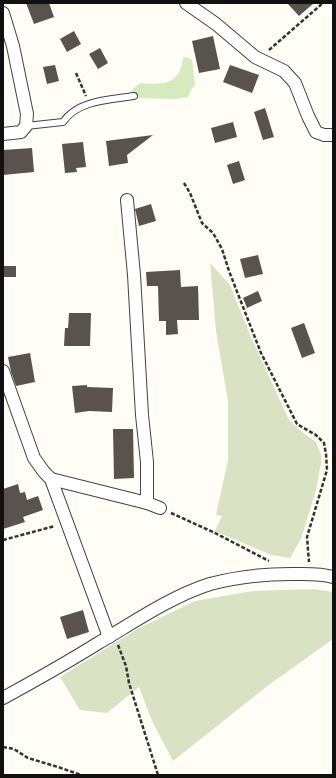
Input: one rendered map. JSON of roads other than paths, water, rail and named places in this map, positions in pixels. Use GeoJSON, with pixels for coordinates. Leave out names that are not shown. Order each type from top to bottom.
{"type":"FeatureCollection","features":[{"type":"Feature","properties":{"kind":"street"},"geometry":{"type":"LineString","coordinates":[[186,3],[216,24],[255,57],[284,71],[294,83],[316,132],[324,136],[333,135]]}},
{"type":"Feature","properties":{"kind":"street"},"geometry":{"type":"LineString","coordinates":[[3,13],[13,46],[27,114],[26,126],[21,132],[3,134]]}},
{"type":"Feature","properties":{"kind":"street"},"geometry":{"type":"LineString","coordinates":[[127,200],[134,275],[142,415],[147,462],[147,503]]}},
{"type":"Feature","properties":{"kind":"street"},"geometry":{"type":"LineString","coordinates":[[3,371],[34,458],[44,472],[52,479],[147,503],[160,508]]}},
{"type":"Feature","properties":{"kind":"street"},"geometry":{"type":"LineString","coordinates":[[52,479],[112,635]]}},
{"type":"Feature","properties":{"kind":"street"},"geometry":{"type":"LineString","coordinates":[[3,698],[52,672],[137,619],[188,592],[210,584],[244,577],[284,574],[311,574],[333,577]]}},
{"type":"Feature","properties":{"kind":"lane"},"geometry":{"type":"LineString","coordinates":[[26,126],[63,122],[68,115],[84,105],[134,96]]}}]}
